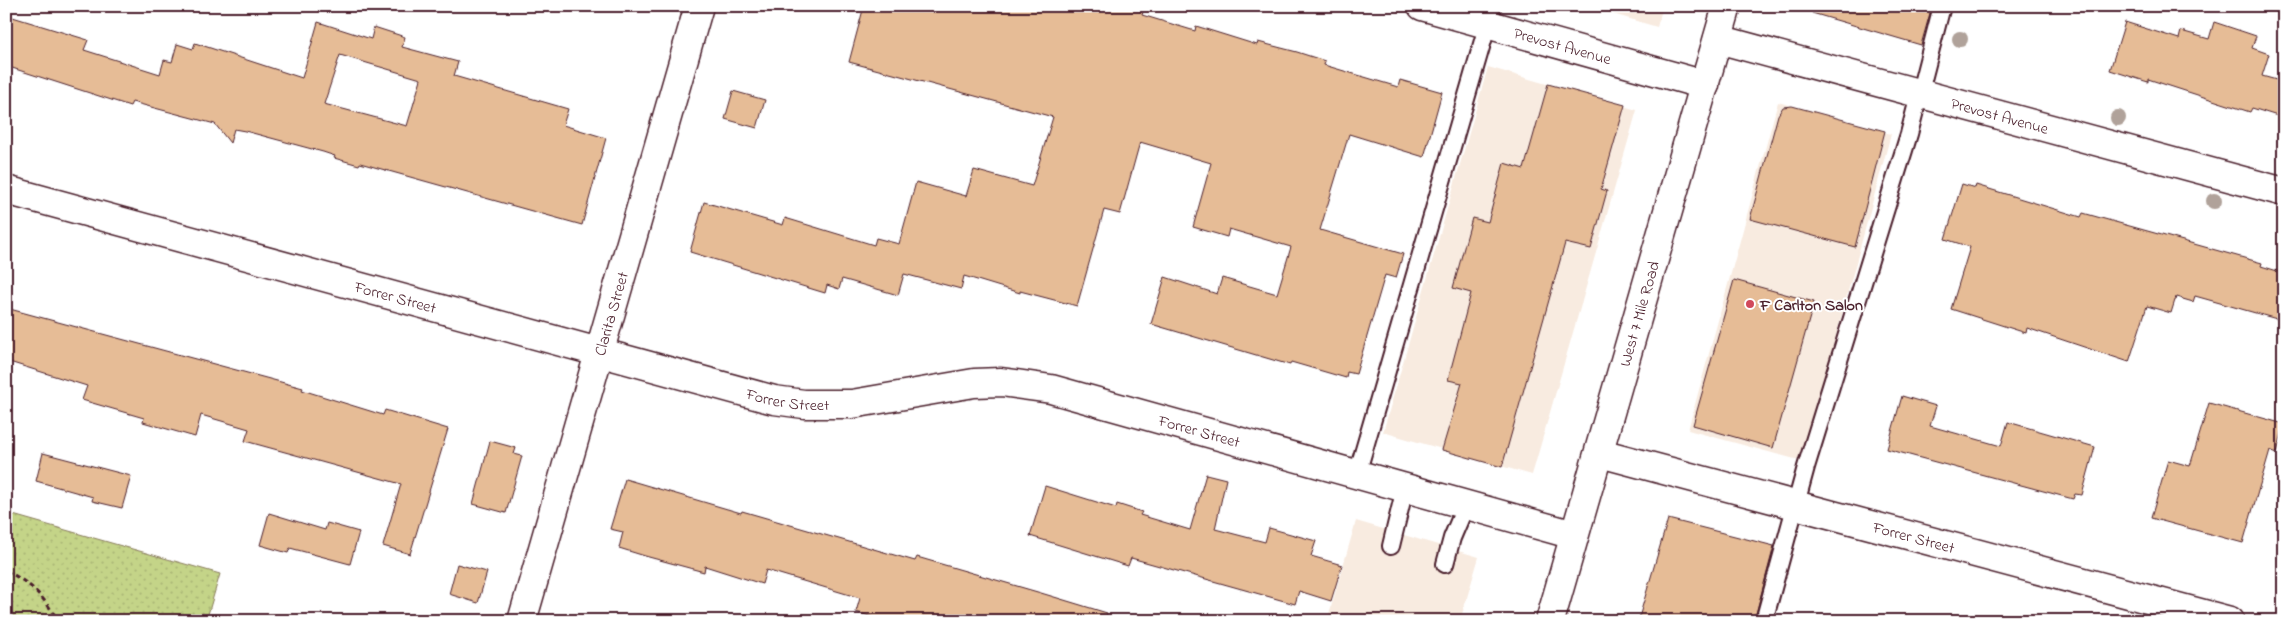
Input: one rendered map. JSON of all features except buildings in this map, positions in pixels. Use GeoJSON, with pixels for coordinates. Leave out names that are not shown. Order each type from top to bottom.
{"type":"FeatureCollection","features":[{"type":"Feature","properties":{"kind":"street","name":"Clarita Street"},"geometry":{"type":"LineString","coordinates":[[522,621],[699,6]]}},
{"type":"Feature","properties":{"kind":"street","name":"Prevost Avenue"},"geometry":{"type":"LineString","coordinates":[[1422,6],[1490,15],[1705,85]]}},
{"type":"Feature","properties":{"kind":"street","name":"West 7 Mile Road"},"geometry":{"type":"LineString","coordinates":[[1550,621],[1574,535],[1600,453],[1727,6]]}},
{"type":"Feature","properties":{"kind":"street","name":"Prevost Avenue"},"geometry":{"type":"LineString","coordinates":[[1718,38],[2284,192]]}},
{"type":"Feature","properties":{"kind":"street","name":"Forrer Street"},"geometry":{"type":"LineString","coordinates":[[6,190],[774,400],[804,404],[852,404],[974,383],[1002,382],[1051,389],[1574,535]]}},
{"type":"Feature","properties":{"kind":"street","name":"Forrer Street"},"geometry":{"type":"LineString","coordinates":[[1600,453],[2230,621]]}},
{"type":"Feature","properties":{"kind":"lane"},"geometry":{"type":"LineString","coordinates":[[1764,621],[1796,504],[1909,134],[1918,92],[1942,6]]}},
{"type":"Feature","properties":{"kind":"lane"},"geometry":{"type":"LineString","coordinates":[[1357,474],[1490,15]]}},
{"type":"Feature","properties":{"kind":"lane"},"geometry":{"type":"LineString","coordinates":[[1391,546],[1405,488]]}},
{"type":"Feature","properties":{"kind":"lane"},"geometry":{"type":"LineString","coordinates":[[1445,564],[1452,538],[1466,505]]}},
{"type":"Feature","properties":{"kind":"path"},"geometry":{"type":"LineString","coordinates":[[6,571],[24,580],[36,590],[48,604],[58,621]]}},
{"type":"Feature","properties":{"kind":"shaded area"},"geometry":{"type":"Polygon","coordinates":[[[1586,6],[1663,6],[1657,27],[1586,6]]]}},
{"type":"Feature","properties":{"kind":"shaded area"},"geometry":{"type":"Polygon","coordinates":[[[1488,67],[1637,110],[1532,475],[1383,432],[1488,67]]]}},
{"type":"Feature","properties":{"kind":"shaded area"},"geometry":{"type":"Polygon","coordinates":[[[1778,102],[1891,134],[1802,461],[1688,430],[1778,102]]]}},
{"type":"Feature","properties":{"kind":"shaded area"},"geometry":{"type":"Polygon","coordinates":[[[1356,521],[1479,557],[1460,621],[1327,621],[1356,521]]]}},
{"type":"Feature","properties":{"kind":"green space"},"geometry":{"type":"Polygon","coordinates":[[[6,513],[220,574],[206,621],[6,621],[6,513]]]}},
{"type":"Feature","properties":{"kind":"place","name":"F Carlton Salon"},"geometry":{"type":"Point","coordinates":[1750,304]}}]}
